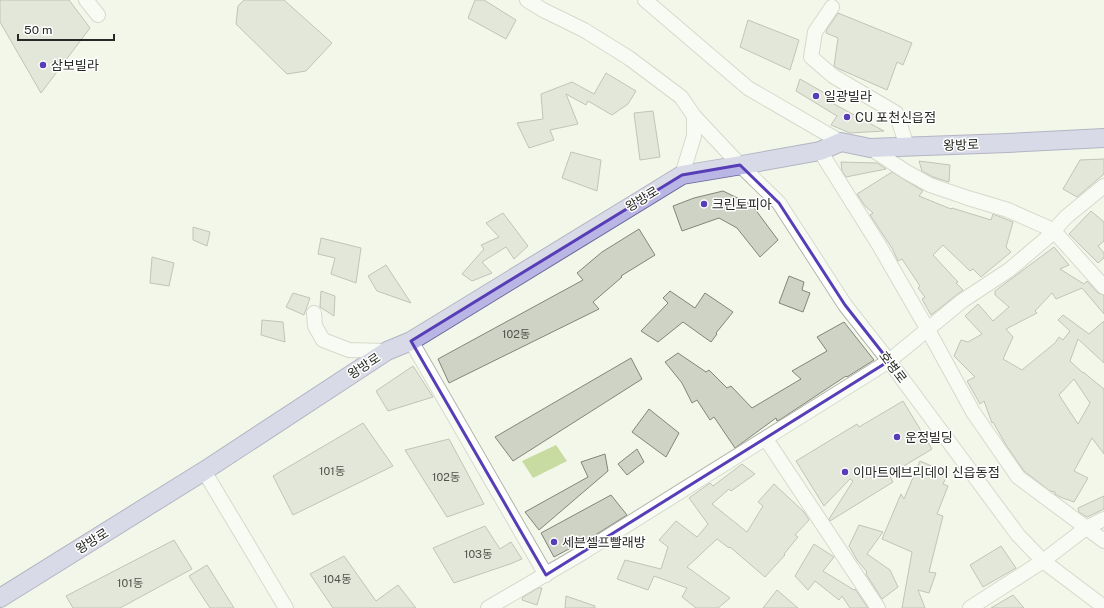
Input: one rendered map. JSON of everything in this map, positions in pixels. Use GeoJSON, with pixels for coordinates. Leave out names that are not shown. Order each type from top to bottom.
{"type":"FeatureCollection","features":[{"type":"Feature","properties":{"kind":"main road","name":"왕방로"},"geometry":{"type":"LineString","coordinates":[[841,142],[870,148],[1008,144],[1104,138]]}},
{"type":"Feature","properties":{"kind":"main road"},"geometry":{"type":"LineString","coordinates":[[820,151],[841,142]]}},
{"type":"Feature","properties":{"kind":"main road","name":"왕방로"},"geometry":{"type":"LineString","coordinates":[[0,598],[204,471],[387,351],[411,341],[682,175],[820,151]]}},
{"type":"Feature","properties":{"kind":"street"},"geometry":{"type":"LineString","coordinates":[[86,0],[98,15]]}},
{"type":"Feature","properties":{"kind":"street","name":"호병로"},"geometry":{"type":"LineString","coordinates":[[527,0],[543,10],[584,30],[629,58],[680,97],[694,116],[779,203],[845,305],[889,361],[1018,535],[1043,561],[1104,607]]}},
{"type":"Feature","properties":{"kind":"street"},"geometry":{"type":"LineString","coordinates":[[644,0],[748,88],[841,142]]}},
{"type":"Feature","properties":{"kind":"street"},"geometry":{"type":"LineString","coordinates":[[832,7],[815,32],[810,57],[833,76],[896,113],[908,146]]}},
{"type":"Feature","properties":{"kind":"street"},"geometry":{"type":"LineString","coordinates":[[682,175],[694,136],[694,116]]}},
{"type":"Feature","properties":{"kind":"street"},"geometry":{"type":"LineString","coordinates":[[870,148],[905,171],[930,185],[1008,210],[1053,230],[1104,287]]}},
{"type":"Feature","properties":{"kind":"street"},"geometry":{"type":"LineString","coordinates":[[820,151],[879,245],[973,412],[1018,477],[1104,541]]}},
{"type":"Feature","properties":{"kind":"street"},"geometry":{"type":"LineString","coordinates":[[488,608],[595,545],[889,361],[962,302],[1009,270],[1048,237],[1066,217],[1104,186]]}},
{"type":"Feature","properties":{"kind":"street"},"geometry":{"type":"LineString","coordinates":[[314,313],[315,326],[322,340],[349,350],[387,351]]}},
{"type":"Feature","properties":{"kind":"street"},"geometry":{"type":"LineString","coordinates":[[411,341],[546,575]]}},
{"type":"Feature","properties":{"kind":"street"},"geometry":{"type":"LineString","coordinates":[[766,439],[878,608]]}},
{"type":"Feature","properties":{"kind":"street"},"geometry":{"type":"LineString","coordinates":[[204,471],[286,608]]}},
{"type":"Feature","properties":{"kind":"street"},"geometry":{"type":"LineString","coordinates":[[970,608],[1043,561],[1086,528],[1104,518]]}},
{"type":"Feature","properties":{"kind":"highlighted area"},"geometry":{"type":"Polygon","coordinates":[[[740,165],[779,203],[845,305],[889,361],[546,575],[411,341],[682,175],[740,165]]]}},
{"type":"Feature","properties":{"kind":"green space"},"geometry":{"type":"Polygon","coordinates":[[[556,445],[567,461],[533,478],[522,461],[556,445]]]}},
{"type":"Feature","properties":{"kind":"building","name":"삼보빌라"},"geometry":{"type":"Polygon","coordinates":[[[0,0],[69,0],[90,28],[41,93],[0,22],[0,0]]]}},
{"type":"Feature","properties":{"kind":"building"},"geometry":{"type":"Polygon","coordinates":[[[244,0],[284,0],[332,43],[306,71],[287,74],[236,24],[238,6],[244,0]]]}},
{"type":"Feature","properties":{"kind":"building"},"geometry":{"type":"Polygon","coordinates":[[[475,0],[484,0],[516,20],[506,39],[468,18],[475,0]]]}},
{"type":"Feature","properties":{"kind":"building"},"geometry":{"type":"Polygon","coordinates":[[[838,13],[912,43],[903,65],[897,62],[887,90],[834,66],[838,38],[826,33],[827,29],[838,13]]]}},
{"type":"Feature","properties":{"kind":"building"},"geometry":{"type":"Polygon","coordinates":[[[748,20],[799,40],[790,70],[740,47],[748,20]]]}},
{"type":"Feature","properties":{"kind":"building"},"geometry":{"type":"Polygon","coordinates":[[[606,73],[636,91],[628,104],[612,115],[588,101],[586,105],[566,94],[578,124],[550,130],[554,140],[529,148],[517,123],[543,119],[541,94],[572,82],[594,94],[606,73]]]}},
{"type":"Feature","properties":{"kind":"building"},"geometry":{"type":"Polygon","coordinates":[[[800,79],[837,100],[834,104],[884,131],[850,133],[831,125],[837,116],[796,91],[800,79]]]}},
{"type":"Feature","properties":{"kind":"building"},"geometry":{"type":"Polygon","coordinates":[[[653,111],[660,157],[640,160],[634,113],[653,111]]]}},
{"type":"Feature","properties":{"kind":"building"},"geometry":{"type":"Polygon","coordinates":[[[571,152],[601,160],[597,191],[562,178],[571,152]]]}},
{"type":"Feature","properties":{"kind":"building"},"geometry":{"type":"Polygon","coordinates":[[[1104,159],[1104,174],[1077,197],[1063,189],[1080,160],[1104,159]]]}},
{"type":"Feature","properties":{"kind":"building"},"geometry":{"type":"Polygon","coordinates":[[[919,161],[950,165],[949,182],[933,177],[922,171],[919,161]]]}},
{"type":"Feature","properties":{"kind":"building"},"geometry":{"type":"Polygon","coordinates":[[[841,162],[877,163],[886,169],[846,177],[842,171],[841,162]]]}},
{"type":"Feature","properties":{"kind":"building"},"geometry":{"type":"Polygon","coordinates":[[[892,172],[923,191],[919,196],[951,209],[952,208],[991,220],[993,214],[1013,222],[1006,247],[1011,252],[981,277],[973,269],[970,271],[943,245],[933,255],[958,282],[956,283],[963,290],[931,315],[922,299],[925,297],[918,288],[920,286],[902,259],[898,261],[892,248],[870,215],[873,213],[865,206],[857,194],[892,172]]]}},
{"type":"Feature","properties":{"kind":"building"},"geometry":{"type":"Polygon","coordinates":[[[723,191],[752,205],[778,240],[760,257],[737,228],[719,218],[682,231],[673,206],[694,198],[723,191]]]}},
{"type":"Feature","properties":{"kind":"building"},"geometry":{"type":"Polygon","coordinates":[[[1091,211],[1104,222],[1104,241],[1098,246],[1104,253],[1104,258],[1098,263],[1069,234],[1091,211]]]}},
{"type":"Feature","properties":{"kind":"building"},"geometry":{"type":"Polygon","coordinates":[[[503,213],[528,246],[514,259],[506,247],[482,262],[492,273],[472,281],[462,274],[484,249],[481,245],[499,237],[486,223],[503,213]]]}},
{"type":"Feature","properties":{"kind":"building"},"geometry":{"type":"Polygon","coordinates":[[[193,227],[210,232],[207,246],[193,240],[193,227]]]}},
{"type":"Feature","properties":{"kind":"building"},"geometry":{"type":"Polygon","coordinates":[[[639,229],[655,255],[621,276],[622,277],[593,302],[599,309],[449,383],[438,359],[583,280],[577,273],[602,252],[639,229]]]}},
{"type":"Feature","properties":{"kind":"building"},"geometry":{"type":"Polygon","coordinates":[[[321,238],[361,248],[356,283],[331,274],[335,258],[318,254],[321,238]]]}},
{"type":"Feature","properties":{"kind":"building"},"geometry":{"type":"Polygon","coordinates":[[[1054,247],[1069,265],[1060,269],[1084,284],[1087,281],[1098,293],[1104,295],[1104,314],[1082,288],[1056,299],[1052,293],[1035,311],[1037,313],[1006,329],[1013,337],[1003,359],[1022,370],[1055,343],[1059,337],[1063,340],[1070,331],[1058,320],[1063,315],[1089,334],[1104,321],[1104,363],[1078,339],[1070,361],[1104,389],[1104,454],[1092,438],[1074,471],[1088,478],[1074,502],[1060,497],[1055,494],[1055,492],[1050,491],[1024,471],[1006,445],[993,422],[992,423],[984,401],[980,404],[967,381],[975,377],[954,356],[961,340],[968,342],[982,334],[965,316],[978,304],[993,321],[1009,307],[995,295],[995,291],[1054,247]],[[1074,379],[1059,395],[1078,424],[1090,403],[1074,379]]]}},
{"type":"Feature","properties":{"kind":"building"},"geometry":{"type":"Polygon","coordinates":[[[152,257],[174,263],[169,286],[150,283],[152,257]]]}},
{"type":"Feature","properties":{"kind":"building"},"geometry":{"type":"Polygon","coordinates":[[[386,265],[411,303],[377,291],[368,276],[386,265]]]}},
{"type":"Feature","properties":{"kind":"building"},"geometry":{"type":"Polygon","coordinates":[[[789,276],[804,282],[802,290],[810,293],[803,312],[779,303],[789,276]]]}},
{"type":"Feature","properties":{"kind":"building"},"geometry":{"type":"Polygon","coordinates":[[[321,291],[335,296],[334,316],[320,307],[321,291]]]}},
{"type":"Feature","properties":{"kind":"building"},"geometry":{"type":"Polygon","coordinates":[[[670,291],[695,308],[705,293],[733,312],[716,333],[717,334],[711,342],[683,322],[658,342],[641,331],[668,303],[663,298],[670,291]]]}},
{"type":"Feature","properties":{"kind":"building"},"geometry":{"type":"Polygon","coordinates":[[[293,293],[310,298],[304,315],[286,307],[293,293]]]}},
{"type":"Feature","properties":{"kind":"building"},"geometry":{"type":"Polygon","coordinates":[[[262,320],[283,322],[285,342],[261,335],[262,320]]]}},
{"type":"Feature","properties":{"kind":"building"},"geometry":{"type":"Polygon","coordinates":[[[844,322],[874,360],[847,377],[846,376],[781,419],[777,421],[776,418],[735,448],[714,417],[710,420],[697,400],[692,403],[682,383],[665,362],[678,353],[706,372],[709,370],[727,388],[731,386],[752,408],[801,379],[792,371],[827,351],[817,337],[844,322]]]}},
{"type":"Feature","properties":{"kind":"building"},"geometry":{"type":"Polygon","coordinates":[[[631,358],[642,379],[513,461],[495,437],[631,358]]]}},
{"type":"Feature","properties":{"kind":"building"},"geometry":{"type":"Polygon","coordinates":[[[413,366],[433,397],[388,411],[376,391],[413,366]]]}},
{"type":"Feature","properties":{"kind":"building","name":"이마트에브리데이 신읍동점"},"geometry":{"type":"Polygon","coordinates":[[[903,401],[932,449],[889,475],[893,482],[830,521],[829,519],[853,481],[850,479],[824,506],[796,461],[857,424],[859,427],[903,401]]]}},
{"type":"Feature","properties":{"kind":"building"},"geometry":{"type":"Polygon","coordinates":[[[649,409],[679,433],[666,457],[632,432],[649,409]]]}},
{"type":"Feature","properties":{"kind":"building"},"geometry":{"type":"Polygon","coordinates":[[[363,423],[393,466],[293,515],[273,476],[363,423]]]}},
{"type":"Feature","properties":{"kind":"building"},"geometry":{"type":"Polygon","coordinates":[[[449,439],[484,504],[447,517],[405,450],[449,439]]]}},
{"type":"Feature","properties":{"kind":"building"},"geometry":{"type":"Polygon","coordinates":[[[637,449],[644,462],[627,475],[618,464],[637,449]]]}},
{"type":"Feature","properties":{"kind":"building"},"geometry":{"type":"Polygon","coordinates":[[[605,454],[608,471],[539,530],[525,512],[588,477],[581,462],[605,454]]]}},
{"type":"Feature","properties":{"kind":"building"},"geometry":{"type":"Polygon","coordinates":[[[920,461],[948,473],[943,484],[948,486],[937,514],[943,516],[929,572],[936,573],[929,593],[918,590],[925,608],[902,608],[912,552],[882,539],[901,494],[904,499],[920,461]]]}},
{"type":"Feature","properties":{"kind":"building"},"geometry":{"type":"Polygon","coordinates":[[[742,464],[755,474],[731,491],[729,489],[712,504],[747,532],[763,506],[758,502],[774,484],[804,512],[809,520],[795,535],[798,537],[784,554],[785,555],[765,577],[730,547],[729,548],[717,539],[687,567],[730,598],[718,608],[696,608],[682,597],[687,588],[654,576],[648,590],[617,579],[625,560],[661,569],[668,547],[659,540],[676,521],[697,537],[708,524],[689,498],[710,483],[713,486],[742,464]]]}},
{"type":"Feature","properties":{"kind":"building"},"geometry":{"type":"Polygon","coordinates":[[[611,495],[627,515],[581,544],[580,543],[554,557],[541,533],[611,495]]]}},
{"type":"Feature","properties":{"kind":"building"},"geometry":{"type":"Polygon","coordinates":[[[1104,496],[1104,509],[1087,517],[1079,512],[1078,508],[1104,496]]]}},
{"type":"Feature","properties":{"kind":"building"},"geometry":{"type":"Polygon","coordinates":[[[859,525],[883,532],[867,554],[890,570],[898,587],[882,599],[866,574],[867,572],[857,560],[849,546],[859,525]]]}},
{"type":"Feature","properties":{"kind":"building"},"geometry":{"type":"Polygon","coordinates":[[[485,526],[500,549],[511,542],[522,559],[454,583],[433,548],[485,526]]]}},
{"type":"Feature","properties":{"kind":"building"},"geometry":{"type":"Polygon","coordinates":[[[174,540],[192,569],[120,608],[73,608],[66,596],[174,540]]]}},
{"type":"Feature","properties":{"kind":"building"},"geometry":{"type":"Polygon","coordinates":[[[814,544],[834,557],[823,571],[854,590],[855,589],[868,608],[850,608],[842,596],[839,600],[815,581],[808,590],[795,576],[814,544]]]}},
{"type":"Feature","properties":{"kind":"building"},"geometry":{"type":"Polygon","coordinates":[[[1001,546],[1016,568],[983,587],[970,565],[1001,546]]]}},
{"type":"Feature","properties":{"kind":"building"},"geometry":{"type":"Polygon","coordinates":[[[344,556],[376,601],[398,585],[416,608],[333,608],[310,574],[344,556]]]}},
{"type":"Feature","properties":{"kind":"building"},"geometry":{"type":"Polygon","coordinates":[[[207,565],[234,608],[210,608],[189,576],[207,565]]]}},
{"type":"Feature","properties":{"kind":"building"},"geometry":{"type":"Polygon","coordinates":[[[538,588],[542,588],[537,605],[522,600],[523,597],[538,588]]]}},
{"type":"Feature","properties":{"kind":"building"},"geometry":{"type":"Polygon","coordinates":[[[777,590],[798,608],[763,608],[777,590]]]}},
{"type":"Feature","properties":{"kind":"building"},"geometry":{"type":"Polygon","coordinates":[[[1013,595],[1024,608],[991,608],[1013,595]]]}},
{"type":"Feature","properties":{"kind":"building"},"geometry":{"type":"Polygon","coordinates":[[[566,596],[595,606],[595,608],[565,608],[566,596]]]}},
{"type":"Feature","properties":{"kind":"place","name":"삼보빌라"},"geometry":{"type":"Point","coordinates":[43,65]}},
{"type":"Feature","properties":{"kind":"place","name":"일광빌라"},"geometry":{"type":"Point","coordinates":[816,96]}},
{"type":"Feature","properties":{"kind":"place","name":"CU 포천신읍점"},"geometry":{"type":"Point","coordinates":[847,117]}},
{"type":"Feature","properties":{"kind":"place","name":"크린토피아"},"geometry":{"type":"Point","coordinates":[704,204]}},
{"type":"Feature","properties":{"kind":"place","name":"운정빌딩"},"geometry":{"type":"Point","coordinates":[897,437]}},
{"type":"Feature","properties":{"kind":"place","name":"이마트에브리데이 신읍동점"},"geometry":{"type":"Point","coordinates":[845,472]}},
{"type":"Feature","properties":{"kind":"place","name":"세븐셀프빨래방"},"geometry":{"type":"Point","coordinates":[554,542]}}]}
